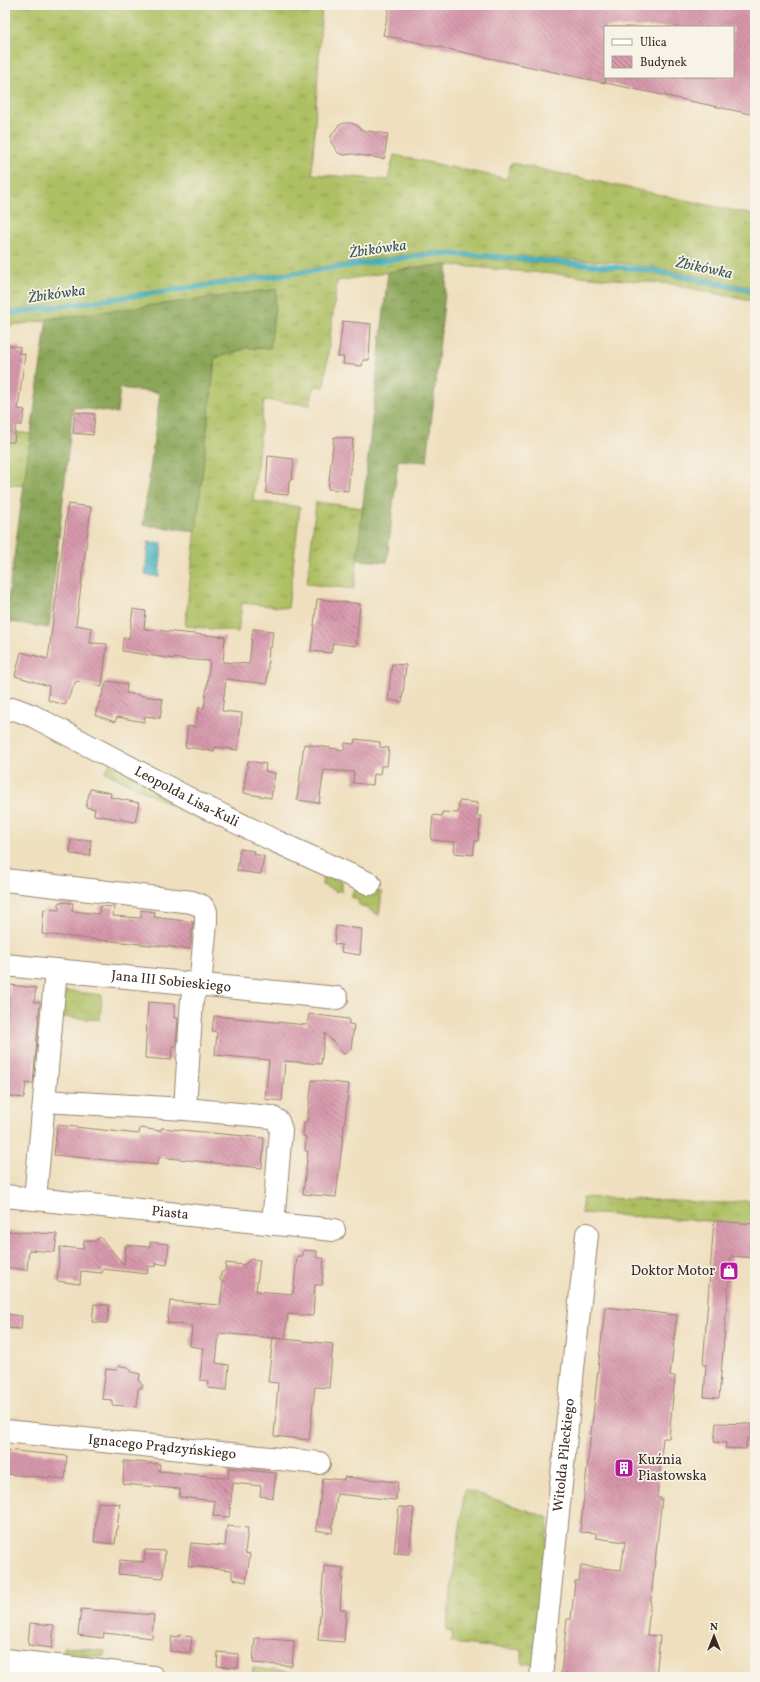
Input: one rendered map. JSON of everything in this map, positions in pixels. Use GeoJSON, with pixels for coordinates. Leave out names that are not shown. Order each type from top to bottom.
{"type":"FeatureCollection","features":[{"type":"Feature","properties":{"kind":"street","name":"Leopolda Lisa-Kuli"},"geometry":{"type":"LineString","coordinates":[[5,710],[15,710],[32,716],[214,811],[273,840],[370,884]]}},
{"type":"Feature","properties":{"kind":"street"},"geometry":{"type":"LineString","coordinates":[[5,880],[192,902],[202,906],[206,911],[200,976],[192,999],[185,1109]]}},
{"type":"Feature","properties":{"kind":"street","name":"Jana III Sobieskiego"},"geometry":{"type":"LineString","coordinates":[[5,965],[337,998]]}},
{"type":"Feature","properties":{"kind":"street"},"geometry":{"type":"LineString","coordinates":[[36,1199],[56,970]]}},
{"type":"Feature","properties":{"kind":"street"},"geometry":{"type":"LineString","coordinates":[[44,1101],[185,1109],[271,1117],[278,1121],[282,1130],[274,1224]]}},
{"type":"Feature","properties":{"kind":"street","name":"Piasta"},"geometry":{"type":"LineString","coordinates":[[5,1196],[334,1230]]}},
{"type":"Feature","properties":{"kind":"street","name":"Witolda Pileckiego"},"geometry":{"type":"LineString","coordinates":[[541,1677],[587,1234]]}},
{"type":"Feature","properties":{"kind":"street","name":"Ignacego Prądzyńskiego"},"geometry":{"type":"LineString","coordinates":[[5,1431],[319,1463]]}},
{"type":"Feature","properties":{"kind":"street"},"geometry":{"type":"LineString","coordinates":[[5,1660],[141,1676]]}},
{"type":"Feature","properties":{"kind":"green space"},"geometry":{"type":"Polygon","coordinates":[[[5,5],[322,5],[312,174],[388,180],[394,155],[507,179],[511,163],[755,215],[755,288],[659,268],[610,262],[433,251],[5,312],[5,5]]]}},
{"type":"Feature","properties":{"kind":"green space"},"geometry":{"type":"Polygon","coordinates":[[[450,256],[629,270],[664,275],[755,294],[755,302],[672,284],[448,265],[419,267],[337,281],[324,387],[314,386],[310,405],[264,400],[253,501],[300,507],[288,608],[242,603],[238,632],[185,626],[215,358],[247,348],[270,348],[277,289],[5,326],[5,316],[418,257],[450,256]]]}},
{"type":"Feature","properties":{"kind":"green space"},"geometry":{"type":"Polygon","coordinates":[[[448,265],[427,462],[398,460],[387,562],[357,560],[388,272],[419,267],[448,265]]]}},
{"type":"Feature","properties":{"kind":"green space"},"geometry":{"type":"Polygon","coordinates":[[[277,289],[270,348],[247,348],[215,358],[196,531],[143,525],[160,393],[120,388],[117,413],[73,407],[49,628],[5,621],[47,319],[277,289]]]}},
{"type":"Feature","properties":{"kind":"green space"},"geometry":{"type":"Polygon","coordinates":[[[5,431],[31,434],[24,486],[5,484],[5,431]]]}},
{"type":"Feature","properties":{"kind":"green space"},"geometry":{"type":"Polygon","coordinates":[[[316,502],[363,508],[354,589],[307,584],[316,502]]]}},
{"type":"Feature","properties":{"kind":"green space"},"geometry":{"type":"Polygon","coordinates":[[[110,763],[226,827],[225,830],[105,772],[110,763]]]}},
{"type":"Feature","properties":{"kind":"green space"},"geometry":{"type":"Polygon","coordinates":[[[323,874],[342,882],[342,892],[338,890],[337,892],[322,885],[323,874]]]}},
{"type":"Feature","properties":{"kind":"green space"},"geometry":{"type":"Polygon","coordinates":[[[360,889],[382,892],[379,915],[358,904],[359,901],[350,896],[354,890],[360,889]]]}},
{"type":"Feature","properties":{"kind":"green space"},"geometry":{"type":"Polygon","coordinates":[[[65,991],[102,995],[100,1020],[62,1017],[65,991]]]}},
{"type":"Feature","properties":{"kind":"green space"},"geometry":{"type":"Polygon","coordinates":[[[583,1197],[720,1203],[755,1200],[755,1224],[581,1213],[583,1197]]]}},
{"type":"Feature","properties":{"kind":"green space"},"geometry":{"type":"Polygon","coordinates":[[[465,1489],[549,1518],[535,1665],[522,1663],[522,1650],[451,1643],[452,1631],[446,1630],[465,1489]]]}},
{"type":"Feature","properties":{"kind":"green space"},"geometry":{"type":"Polygon","coordinates":[[[64,1646],[105,1651],[104,1657],[63,1652],[64,1646]]]}},
{"type":"Feature","properties":{"kind":"green space"},"geometry":{"type":"Polygon","coordinates":[[[253,1668],[290,1672],[290,1677],[252,1674],[253,1668]]]}},
{"type":"Feature","properties":{"kind":"water"},"geometry":{"type":"Polygon","coordinates":[[[148,542],[162,543],[159,577],[145,575],[148,542]]]}},
{"type":"Feature","properties":{"kind":"building"},"geometry":{"type":"Polygon","coordinates":[[[390,5],[755,5],[755,115],[606,83],[606,78],[734,78],[734,26],[604,26],[605,83],[383,35],[390,5]]]}},
{"type":"Feature","properties":{"kind":"building"},"geometry":{"type":"Polygon","coordinates":[[[344,123],[357,125],[361,130],[388,134],[384,159],[353,154],[344,155],[338,153],[331,142],[331,136],[338,126],[344,123]]]}},
{"type":"Feature","properties":{"kind":"building"},"geometry":{"type":"Polygon","coordinates":[[[343,321],[371,324],[369,360],[363,360],[362,366],[343,364],[344,357],[338,357],[343,321]]]}},
{"type":"Feature","properties":{"kind":"building"},"geometry":{"type":"Polygon","coordinates":[[[5,345],[20,347],[19,353],[25,354],[18,409],[25,410],[22,425],[16,425],[14,442],[5,442],[5,345]]]}},
{"type":"Feature","properties":{"kind":"building"},"geometry":{"type":"Polygon","coordinates":[[[75,412],[95,414],[93,435],[73,433],[75,412]]]}},
{"type":"Feature","properties":{"kind":"building"},"geometry":{"type":"Polygon","coordinates":[[[334,437],[353,439],[348,491],[328,489],[334,437]]]}},
{"type":"Feature","properties":{"kind":"building"},"geometry":{"type":"Polygon","coordinates":[[[268,456],[294,459],[292,480],[289,480],[288,495],[266,493],[268,456]]]}},
{"type":"Feature","properties":{"kind":"building"},"geometry":{"type":"Polygon","coordinates":[[[68,504],[91,507],[76,625],[92,628],[90,643],[107,644],[102,687],[76,681],[65,705],[48,700],[49,686],[15,676],[21,652],[48,659],[68,504]]]}},
{"type":"Feature","properties":{"kind":"building"},"geometry":{"type":"Polygon","coordinates":[[[317,599],[360,604],[356,646],[333,643],[331,653],[311,651],[317,599]]]}},
{"type":"Feature","properties":{"kind":"building"},"geometry":{"type":"Polygon","coordinates":[[[133,609],[146,611],[144,629],[225,637],[223,662],[249,664],[253,629],[273,631],[271,648],[269,647],[267,684],[226,679],[222,711],[242,713],[238,750],[215,747],[214,751],[185,747],[188,726],[196,727],[199,707],[204,708],[210,661],[167,658],[122,651],[123,638],[129,638],[133,609]]]}},
{"type":"Feature","properties":{"kind":"building"},"geometry":{"type":"Polygon","coordinates":[[[392,664],[406,665],[402,702],[388,700],[392,664]]]}},
{"type":"Feature","properties":{"kind":"building"},"geometry":{"type":"Polygon","coordinates":[[[107,681],[127,684],[126,693],[163,699],[160,718],[145,716],[144,722],[117,717],[115,722],[95,715],[107,681]]]}},
{"type":"Feature","properties":{"kind":"building"},"geometry":{"type":"Polygon","coordinates":[[[355,739],[380,742],[380,747],[389,748],[387,766],[381,766],[380,775],[374,774],[373,785],[353,783],[354,772],[324,770],[319,803],[297,800],[304,744],[344,750],[345,743],[354,744],[355,739]]]}},
{"type":"Feature","properties":{"kind":"building"},"geometry":{"type":"Polygon","coordinates":[[[248,761],[266,764],[265,771],[275,773],[271,798],[243,793],[248,761]]]}},
{"type":"Feature","properties":{"kind":"building"},"geometry":{"type":"Polygon","coordinates":[[[90,789],[111,793],[110,797],[139,803],[135,822],[94,815],[95,809],[86,807],[90,789]]]}},
{"type":"Feature","properties":{"kind":"building"},"geometry":{"type":"Polygon","coordinates":[[[459,801],[478,803],[477,816],[481,816],[478,841],[475,841],[473,855],[454,853],[455,842],[431,840],[433,815],[442,816],[442,812],[458,813],[459,801]]]}},
{"type":"Feature","properties":{"kind":"building"},"geometry":{"type":"Polygon","coordinates":[[[71,840],[91,840],[90,856],[70,854],[71,840]]]}},
{"type":"Feature","properties":{"kind":"building"},"geometry":{"type":"Polygon","coordinates":[[[240,849],[254,851],[253,854],[264,856],[261,874],[237,871],[240,849]]]}},
{"type":"Feature","properties":{"kind":"building"},"geometry":{"type":"Polygon","coordinates":[[[59,902],[73,903],[72,911],[99,914],[100,906],[114,907],[113,916],[141,918],[141,910],[155,912],[154,917],[193,922],[190,949],[42,934],[44,909],[59,910],[59,902]]]}},
{"type":"Feature","properties":{"kind":"building"},"geometry":{"type":"Polygon","coordinates":[[[336,926],[362,929],[360,955],[341,952],[342,945],[334,944],[336,926]]]}},
{"type":"Feature","properties":{"kind":"building"},"geometry":{"type":"Polygon","coordinates":[[[10,985],[36,988],[34,1002],[40,1002],[33,1084],[26,1083],[24,1098],[5,1096],[5,1035],[10,985]]]}},
{"type":"Feature","properties":{"kind":"building"},"geometry":{"type":"Polygon","coordinates":[[[148,1002],[174,1004],[174,1018],[178,1018],[176,1046],[172,1046],[171,1060],[145,1058],[148,1002]]]}},
{"type":"Feature","properties":{"kind":"building"},"geometry":{"type":"Polygon","coordinates":[[[309,1014],[349,1019],[349,1024],[354,1025],[351,1049],[344,1054],[325,1033],[321,1064],[285,1061],[282,1101],[265,1099],[269,1060],[215,1055],[217,1032],[212,1031],[214,1016],[307,1025],[309,1014]]]}},
{"type":"Feature","properties":{"kind":"building"},"geometry":{"type":"Polygon","coordinates":[[[312,1080],[349,1084],[336,1197],[303,1194],[308,1151],[305,1151],[306,1137],[303,1136],[304,1122],[307,1122],[312,1080]]]}},
{"type":"Feature","properties":{"kind":"building"},"geometry":{"type":"Polygon","coordinates":[[[57,1125],[139,1134],[140,1128],[161,1131],[161,1128],[264,1138],[262,1168],[159,1157],[158,1165],[54,1155],[57,1125]]]}},
{"type":"Feature","properties":{"kind":"building"},"geometry":{"type":"Polygon","coordinates":[[[714,1221],[755,1224],[755,1258],[731,1256],[719,1398],[704,1397],[706,1365],[703,1365],[714,1221]]]}},
{"type":"Feature","properties":{"kind":"building"},"geometry":{"type":"Polygon","coordinates":[[[5,1231],[57,1234],[55,1252],[29,1250],[27,1270],[5,1267],[5,1231]]]}},
{"type":"Feature","properties":{"kind":"building"},"geometry":{"type":"Polygon","coordinates":[[[100,1237],[124,1265],[126,1245],[150,1247],[150,1242],[169,1244],[167,1265],[156,1263],[156,1267],[148,1266],[147,1274],[103,1269],[102,1273],[81,1271],[80,1284],[57,1281],[60,1247],[83,1249],[84,1240],[95,1241],[100,1237]]]}},
{"type":"Feature","properties":{"kind":"building"},"geometry":{"type":"Polygon","coordinates":[[[303,1250],[317,1251],[317,1258],[324,1258],[322,1285],[315,1285],[313,1316],[288,1314],[285,1339],[219,1333],[216,1363],[229,1365],[227,1390],[208,1388],[209,1381],[200,1380],[203,1348],[190,1346],[192,1326],[167,1323],[170,1301],[220,1305],[223,1283],[220,1280],[221,1273],[225,1271],[226,1263],[244,1265],[251,1259],[260,1260],[256,1291],[293,1294],[297,1256],[303,1256],[303,1250]]]}},
{"type":"Feature","properties":{"kind":"building"},"geometry":{"type":"Polygon","coordinates":[[[94,1304],[109,1305],[107,1323],[92,1322],[94,1304]]]}},
{"type":"Feature","properties":{"kind":"building","name":"Kuźnia Piastowska"},"geometry":{"type":"Polygon","coordinates":[[[605,1307],[677,1315],[670,1376],[675,1376],[669,1438],[663,1438],[657,1498],[662,1498],[647,1635],[660,1636],[656,1677],[569,1677],[570,1674],[561,1673],[567,1619],[571,1619],[575,1581],[579,1581],[581,1566],[621,1570],[625,1542],[596,1538],[596,1533],[580,1532],[605,1307]]]}},
{"type":"Feature","properties":{"kind":"building"},"geometry":{"type":"Polygon","coordinates":[[[5,1314],[22,1316],[21,1329],[5,1328],[5,1314]]]}},
{"type":"Feature","properties":{"kind":"building"},"geometry":{"type":"Polygon","coordinates":[[[273,1338],[333,1344],[329,1388],[315,1387],[309,1440],[274,1436],[278,1383],[268,1382],[273,1338]]]}},
{"type":"Feature","properties":{"kind":"building"},"geometry":{"type":"Polygon","coordinates":[[[120,1366],[128,1367],[132,1372],[140,1374],[139,1381],[143,1386],[138,1389],[137,1407],[112,1405],[112,1400],[102,1399],[106,1369],[116,1370],[120,1366]]]}},
{"type":"Feature","properties":{"kind":"building"},"geometry":{"type":"Polygon","coordinates":[[[716,1423],[752,1424],[751,1439],[747,1438],[746,1449],[725,1448],[726,1443],[714,1442],[716,1423]]]}},
{"type":"Feature","properties":{"kind":"building"},"geometry":{"type":"Polygon","coordinates":[[[5,1450],[67,1456],[65,1479],[5,1474],[5,1450]]]}},
{"type":"Feature","properties":{"kind":"building"},"geometry":{"type":"Polygon","coordinates":[[[124,1461],[160,1464],[159,1471],[228,1478],[229,1468],[276,1473],[273,1498],[260,1496],[261,1486],[233,1483],[229,1517],[213,1516],[215,1501],[179,1497],[180,1489],[123,1484],[124,1461]]]}},
{"type":"Feature","properties":{"kind":"building"},"geometry":{"type":"Polygon","coordinates":[[[344,1477],[398,1482],[396,1500],[337,1494],[332,1533],[316,1530],[323,1478],[344,1480],[344,1477]]]}},
{"type":"Feature","properties":{"kind":"building"},"geometry":{"type":"Polygon","coordinates":[[[98,1502],[120,1504],[115,1544],[94,1542],[98,1502]]]}},
{"type":"Feature","properties":{"kind":"building"},"geometry":{"type":"Polygon","coordinates":[[[399,1507],[414,1508],[409,1554],[394,1553],[399,1507]]]}},
{"type":"Feature","properties":{"kind":"building"},"geometry":{"type":"Polygon","coordinates":[[[227,1526],[248,1528],[245,1553],[250,1554],[246,1582],[232,1579],[232,1570],[188,1566],[191,1543],[225,1546],[227,1526]]]}},
{"type":"Feature","properties":{"kind":"building"},"geometry":{"type":"Polygon","coordinates":[[[145,1550],[165,1551],[163,1578],[118,1574],[120,1560],[144,1562],[145,1550]]]}},
{"type":"Feature","properties":{"kind":"building"},"geometry":{"type":"Polygon","coordinates":[[[324,1566],[343,1568],[340,1609],[346,1610],[344,1642],[318,1640],[324,1566]]]}},
{"type":"Feature","properties":{"kind":"building"},"geometry":{"type":"Polygon","coordinates":[[[81,1609],[154,1615],[152,1638],[104,1633],[103,1638],[78,1635],[81,1609]]]}},
{"type":"Feature","properties":{"kind":"building"},"geometry":{"type":"Polygon","coordinates":[[[30,1623],[54,1625],[52,1648],[28,1645],[30,1623]]]}},
{"type":"Feature","properties":{"kind":"building"},"geometry":{"type":"Polygon","coordinates":[[[179,1635],[192,1637],[190,1653],[170,1651],[172,1636],[179,1637],[179,1635]]]}},
{"type":"Feature","properties":{"kind":"building"},"geometry":{"type":"Polygon","coordinates":[[[255,1638],[294,1641],[292,1666],[253,1663],[255,1638]]]}},
{"type":"Feature","properties":{"kind":"building"},"geometry":{"type":"Polygon","coordinates":[[[218,1652],[239,1654],[238,1668],[217,1666],[218,1652]]]}},
{"type":"Feature","properties":{"kind":"waterway","name":"Żbikówka"},"geometry":{"type":"LineString","coordinates":[[5,314],[433,254],[476,255],[651,270],[755,291]]}},
{"type":"Feature","properties":{"kind":"place","name":"Doktor Motor"},"geometry":{"type":"Point","coordinates":[729,1271]}},
{"type":"Feature","properties":{"kind":"place","name":"Kuźnia Piastowska"},"geometry":{"type":"Point","coordinates":[624,1468]}}]}
